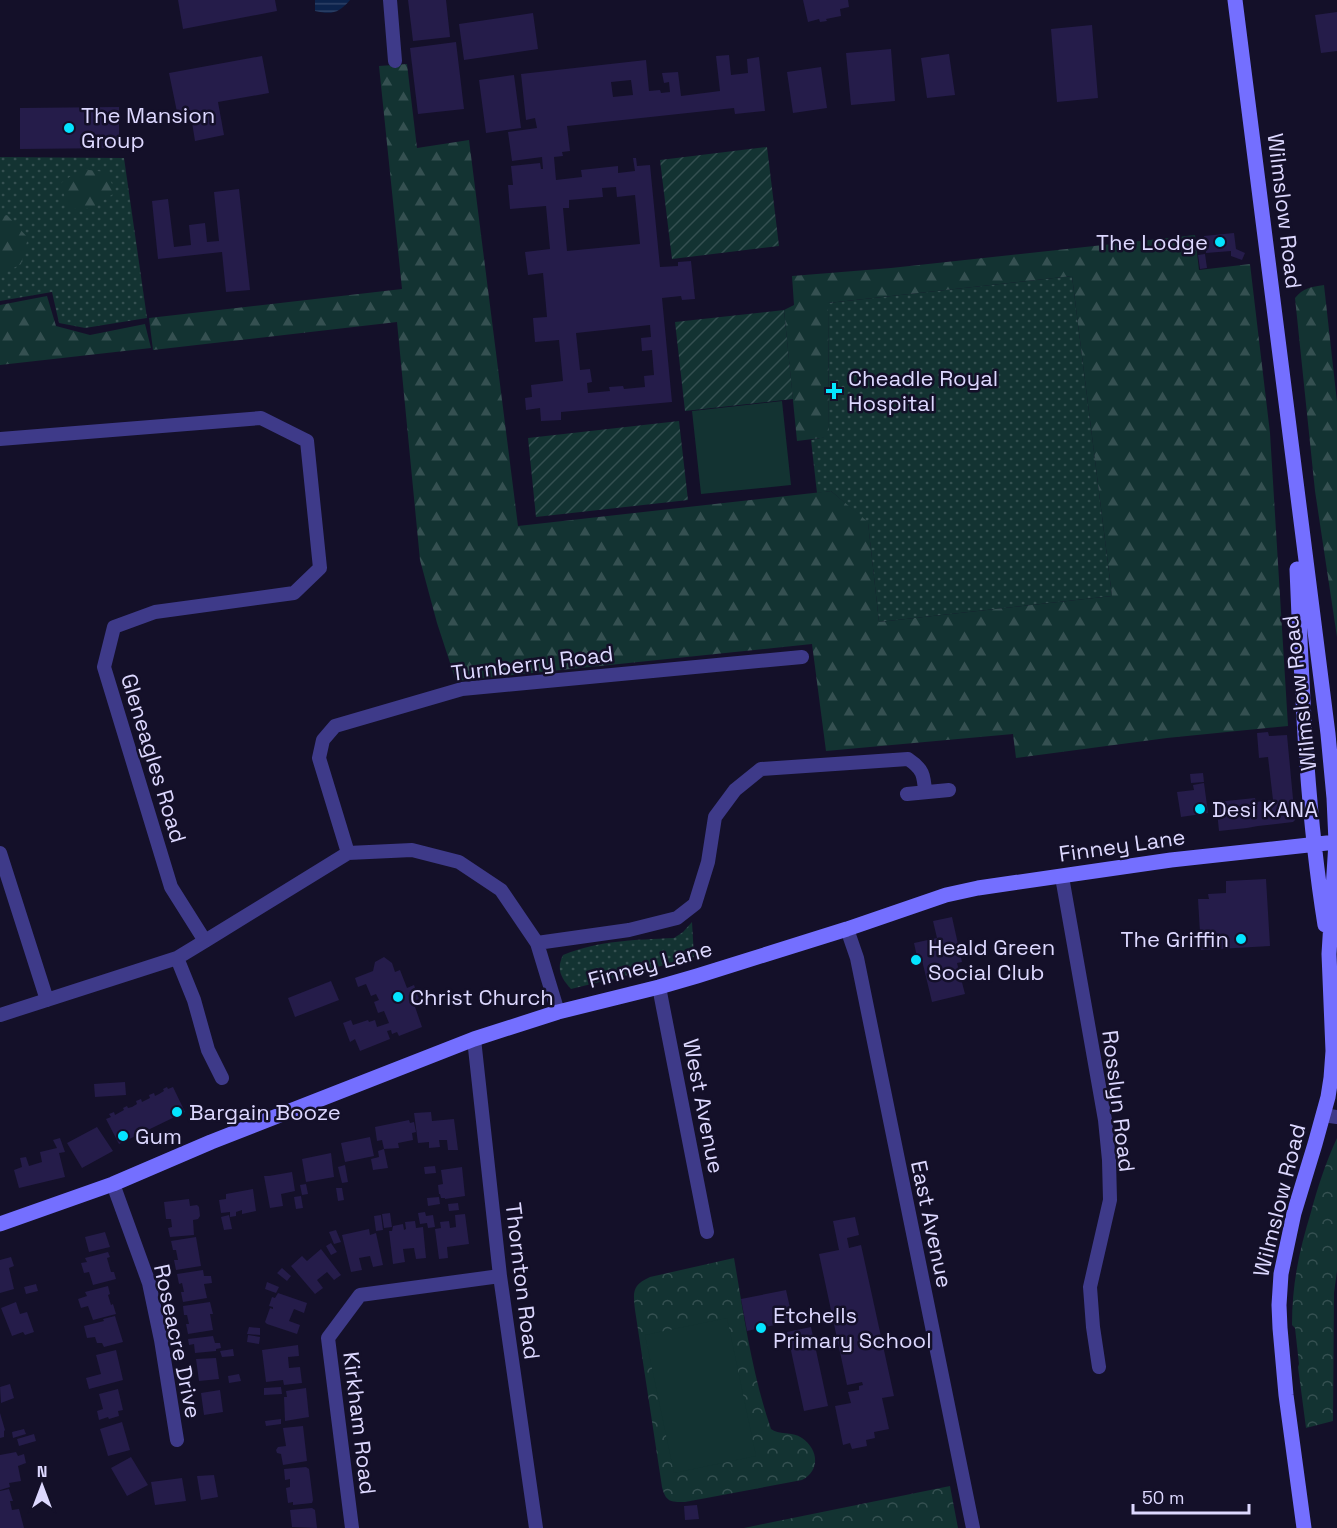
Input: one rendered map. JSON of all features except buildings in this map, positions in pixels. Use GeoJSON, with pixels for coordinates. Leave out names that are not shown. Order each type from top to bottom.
{"type":"FeatureCollection","features":[{"type":"Feature","properties":{"kind":"main road","name":"Wilmslow Road"},"geometry":{"type":"LineString","coordinates":[[1235,0],[1294,463],[1333,734],[1336,794],[1336,842],[1329,954],[1333,1051],[1330,1116],[1294,1213],[1281,1274],[1280,1292],[1284,1375],[1304,1528]]}},
{"type":"Feature","properties":{"kind":"main road","name":"Wilmslow Road"},"geometry":{"type":"LineString","coordinates":[[1294,463],[1306,756],[1313,846],[1329,954]]}},
{"type":"Feature","properties":{"kind":"main road"},"geometry":{"type":"LineString","coordinates":[[1305,733],[1333,734]]}},
{"type":"Feature","properties":{"kind":"main road"},"geometry":{"type":"LineString","coordinates":[[1306,756],[1333,755]]}},
{"type":"Feature","properties":{"kind":"main road","name":"Finney Lane"},"geometry":{"type":"LineString","coordinates":[[0,1224],[113,1184],[211,1142],[474,1039],[558,1012],[659,987],[847,929],[946,895],[978,888],[1171,860],[1336,842]]}},
{"type":"Feature","properties":{"kind":"street"},"geometry":{"type":"LineString","coordinates":[[390,0],[395,61]]}},
{"type":"Feature","properties":{"kind":"street","name":"Gleneagles Road"},"geometry":{"type":"LineString","coordinates":[[0,439],[261,418],[307,441],[320,568],[294,593],[155,612],[114,627],[104,667],[171,887],[205,941]]}},
{"type":"Feature","properties":{"kind":"street","name":"Turnberry Road"},"geometry":{"type":"LineString","coordinates":[[348,853],[318,758],[323,740],[335,726],[462,690],[802,657]]}},
{"type":"Feature","properties":{"kind":"street"},"geometry":{"type":"LineString","coordinates":[[537,943],[629,930],[677,918],[695,904],[708,862],[715,817],[735,790],[761,769],[908,759],[917,765],[924,777],[925,792]]}},
{"type":"Feature","properties":{"kind":"street"},"geometry":{"type":"LineString","coordinates":[[908,794],[950,790]]}},
{"type":"Feature","properties":{"kind":"street"},"geometry":{"type":"LineString","coordinates":[[0,1015],[177,958],[348,853],[412,850],[459,862],[501,890],[537,943],[558,1012]]}},
{"type":"Feature","properties":{"kind":"street"},"geometry":{"type":"LineString","coordinates":[[0,853],[47,1000]]}},
{"type":"Feature","properties":{"kind":"street","name":"Rosslyn Road"},"geometry":{"type":"LineString","coordinates":[[1062,877],[1105,1120],[1109,1160],[1110,1200],[1090,1287],[1099,1366]]}},
{"type":"Feature","properties":{"kind":"street","name":"East Avenue"},"geometry":{"type":"LineString","coordinates":[[847,929],[857,958],[973,1528]]}},
{"type":"Feature","properties":{"kind":"street"},"geometry":{"type":"LineString","coordinates":[[177,958],[194,1000],[202,1053],[222,1078]]}},
{"type":"Feature","properties":{"kind":"street","name":"West Avenue"},"geometry":{"type":"LineString","coordinates":[[659,987],[707,1232]]}},
{"type":"Feature","properties":{"kind":"street","name":"Thornton Road"},"geometry":{"type":"LineString","coordinates":[[474,1039],[500,1276],[536,1528]]}},
{"type":"Feature","properties":{"kind":"street","name":"Roseacre Drive"},"geometry":{"type":"LineString","coordinates":[[113,1184],[149,1283],[161,1340],[177,1440]]}},
{"type":"Feature","properties":{"kind":"street","name":"Kirkham Road"},"geometry":{"type":"LineString","coordinates":[[352,1528],[328,1338],[360,1295],[500,1276]]}},
{"type":"Feature","properties":{"kind":"green space"},"geometry":{"type":"Polygon","coordinates":[[[407,64],[417,148],[469,140],[518,526],[831,491],[868,522],[879,622],[1112,596],[1072,276],[828,303],[829,437],[797,441],[784,310],[794,305],[792,276],[891,268],[1195,235],[1199,270],[1250,264],[1270,433],[1288,726],[1167,738],[1016,758],[1013,734],[826,751],[812,644],[456,681],[420,560],[397,322],[153,350],[149,318],[402,289],[379,66],[407,64]]]}},
{"type":"Feature","properties":{"kind":"green space"},"geometry":{"type":"Polygon","coordinates":[[[767,147],[779,246],[672,259],[660,160],[767,147]]]}},
{"type":"Feature","properties":{"kind":"green space"},"geometry":{"type":"Polygon","coordinates":[[[0,157],[124,158],[147,318],[85,328],[59,323],[52,292],[0,301],[0,157]]]}},
{"type":"Feature","properties":{"kind":"green space"},"geometry":{"type":"Polygon","coordinates":[[[81,169],[106,172],[116,192],[92,208],[68,209],[61,183],[81,169]]]}},
{"type":"Feature","properties":{"kind":"green space"},"geometry":{"type":"Polygon","coordinates":[[[7,215],[28,238],[21,264],[8,271],[0,269],[0,217],[7,215]]]}},
{"type":"Feature","properties":{"kind":"green space"},"geometry":{"type":"Polygon","coordinates":[[[1072,276],[1112,596],[879,622],[868,523],[831,491],[817,493],[811,440],[829,436],[828,303],[1072,276]]]}},
{"type":"Feature","properties":{"kind":"green space"},"geometry":{"type":"Polygon","coordinates":[[[1324,285],[1337,402],[1337,637],[1315,491],[1295,298],[1308,288],[1324,285]]]}},
{"type":"Feature","properties":{"kind":"green space"},"geometry":{"type":"Polygon","coordinates":[[[47,296],[56,326],[90,335],[145,324],[151,348],[0,365],[0,305],[47,296]]]}},
{"type":"Feature","properties":{"kind":"green space"},"geometry":{"type":"Polygon","coordinates":[[[784,310],[793,399],[685,411],[675,322],[784,310]]]}},
{"type":"Feature","properties":{"kind":"green space"},"geometry":{"type":"Polygon","coordinates":[[[782,401],[791,485],[701,494],[692,411],[782,401]]]}},
{"type":"Feature","properties":{"kind":"green space"},"geometry":{"type":"Polygon","coordinates":[[[679,421],[688,500],[536,517],[528,438],[679,421]]]}},
{"type":"Feature","properties":{"kind":"green space"},"geometry":{"type":"Polygon","coordinates":[[[692,922],[694,957],[571,989],[562,977],[560,965],[563,955],[604,944],[674,938],[692,922]]]}},
{"type":"Feature","properties":{"kind":"green space"},"geometry":{"type":"Polygon","coordinates":[[[1337,1138],[1337,1271],[1334,1293],[1333,1421],[1306,1428],[1295,1328],[1292,1325],[1293,1296],[1307,1226],[1322,1174],[1337,1138]]]}},
{"type":"Feature","properties":{"kind":"green space"},"geometry":{"type":"Polygon","coordinates":[[[734,1258],[754,1366],[771,1429],[802,1438],[814,1453],[815,1465],[808,1476],[802,1480],[685,1502],[672,1501],[665,1496],[662,1487],[635,1310],[635,1290],[640,1283],[650,1277],[734,1258]]]}},
{"type":"Feature","properties":{"kind":"green space"},"geometry":{"type":"Polygon","coordinates":[[[727,1318],[756,1456],[674,1473],[645,1335],[727,1318]]]}},
{"type":"Feature","properties":{"kind":"green space"},"geometry":{"type":"Polygon","coordinates":[[[950,1486],[958,1528],[744,1528],[768,1523],[950,1486]]]}},
{"type":"Feature","properties":{"kind":"water"},"geometry":{"type":"Polygon","coordinates":[[[315,0],[350,0],[339,10],[326,13],[315,11],[315,0]]]}},
{"type":"Feature","properties":{"kind":"place","name":"The Mansion Group"},"geometry":{"type":"Point","coordinates":[69,128]}},
{"type":"Feature","properties":{"kind":"place","name":"The Lodge"},"geometry":{"type":"Point","coordinates":[1220,242]}},
{"type":"Feature","properties":{"kind":"place","name":"Cheadle Royal Hospital"},"geometry":{"type":"Point","coordinates":[834,391]}},
{"type":"Feature","properties":{"kind":"place","name":"Desi KANA"},"geometry":{"type":"Point","coordinates":[1200,809]}},
{"type":"Feature","properties":{"kind":"place","name":"The Griffin"},"geometry":{"type":"Point","coordinates":[1241,939]}},
{"type":"Feature","properties":{"kind":"place","name":"Heald Green Social Club"},"geometry":{"type":"Point","coordinates":[916,960]}},
{"type":"Feature","properties":{"kind":"place","name":"Christ Church"},"geometry":{"type":"Point","coordinates":[398,997]}},
{"type":"Feature","properties":{"kind":"place","name":"Bargain Booze"},"geometry":{"type":"Point","coordinates":[177,1112]}},
{"type":"Feature","properties":{"kind":"place","name":"Gum"},"geometry":{"type":"Point","coordinates":[123,1136]}},
{"type":"Feature","properties":{"kind":"place","name":"Etchells Primary School"},"geometry":{"type":"Point","coordinates":[761,1328]}}]}
